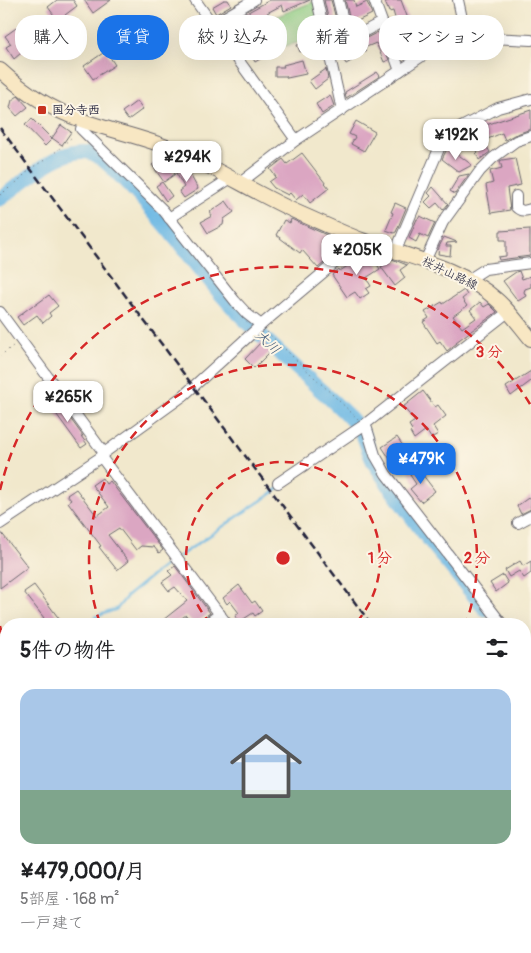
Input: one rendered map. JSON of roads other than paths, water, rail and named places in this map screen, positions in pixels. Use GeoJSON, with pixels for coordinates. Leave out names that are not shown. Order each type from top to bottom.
{"type":"FeatureCollection","features":[{"type":"Feature","properties":{"kind":"main road","name":"桜井山路線"},"geometry":{"type":"LineString","coordinates":[[0,70],[16,84],[45,104],[83,125],[138,137],[178,151],[297,212],[362,240],[425,260],[468,280],[497,300],[531,339]]}},
{"type":"Feature","properties":{"kind":"street"},"geometry":{"type":"LineString","coordinates":[[195,0],[206,15]]}},
{"type":"Feature","properties":{"kind":"street"},"geometry":{"type":"LineString","coordinates":[[228,15],[254,0]]}},
{"type":"Feature","properties":{"kind":"street"},"geometry":{"type":"LineString","coordinates":[[317,0],[342,110]]}},
{"type":"Feature","properties":{"kind":"street"},"geometry":{"type":"LineString","coordinates":[[338,0],[348,40],[379,24]]}},
{"type":"Feature","properties":{"kind":"street"},"geometry":{"type":"LineString","coordinates":[[374,0],[379,15]]}},
{"type":"Feature","properties":{"kind":"street"},"geometry":{"type":"LineString","coordinates":[[458,0],[461,15]]}},
{"type":"Feature","properties":{"kind":"street"},"geometry":{"type":"LineString","coordinates":[[504,39],[531,40]]}},
{"type":"Feature","properties":{"kind":"street"},"geometry":{"type":"LineString","coordinates":[[239,60],[296,140]]}},
{"type":"Feature","properties":{"kind":"street"},"geometry":{"type":"LineString","coordinates":[[396,60],[400,71]]}},
{"type":"Feature","properties":{"kind":"street"},"geometry":{"type":"LineString","coordinates":[[169,218],[235,180],[416,60]]}},
{"type":"Feature","properties":{"kind":"street"},"geometry":{"type":"LineString","coordinates":[[396,250],[441,144],[448,134],[498,108],[531,99]]}},
{"type":"Feature","properties":{"kind":"street"},"geometry":{"type":"LineString","coordinates":[[83,125],[169,218],[235,301],[261,325]]}},
{"type":"Feature","properties":{"kind":"street"},"geometry":{"type":"LineString","coordinates":[[425,260],[444,222],[480,171],[516,140],[531,136]]}},
{"type":"Feature","properties":{"kind":"street"},"geometry":{"type":"LineString","coordinates":[[516,196],[516,207],[519,210],[531,209]]}},
{"type":"Feature","properties":{"kind":"street"},"geometry":{"type":"LineString","coordinates":[[0,524],[102,455],[183,396],[261,325],[362,240]]}},
{"type":"Feature","properties":{"kind":"street"},"geometry":{"type":"LineString","coordinates":[[468,280],[485,269],[531,263]]}},
{"type":"Feature","properties":{"kind":"street"},"geometry":{"type":"LineString","coordinates":[[0,312],[102,455],[223,618]]}},
{"type":"Feature","properties":{"kind":"street"},"geometry":{"type":"LineString","coordinates":[[278,483],[364,425],[508,312]]}},
{"type":"Feature","properties":{"kind":"street"},"geometry":{"type":"LineString","coordinates":[[364,425],[386,474],[497,618]]}},
{"type":"Feature","properties":{"kind":"street"},"geometry":{"type":"LineString","coordinates":[[518,523],[531,516]]}},
{"type":"Feature","properties":{"kind":"street"},"geometry":{"type":"LineString","coordinates":[[214,618],[220,614]]}},
{"type":"Feature","properties":{"kind":"waterway","name":"大川"},"geometry":{"type":"LineString","coordinates":[[0,199],[31,175],[69,154],[81,151],[92,153],[104,160],[172,233],[230,305],[340,407],[355,424],[362,434],[373,460],[400,502],[485,609]]}},
{"type":"Feature","properties":{"kind":"waterway"},"geometry":{"type":"LineString","coordinates":[[178,557],[290,481]]}},
{"type":"Feature","properties":{"kind":"waterway"},"geometry":{"type":"LineString","coordinates":[[94,618],[117,609],[127,596],[173,559]]}},
{"type":"Feature","properties":{"kind":"railway"},"geometry":{"type":"LineString","coordinates":[[0,128],[367,618]]}},
{"type":"Feature","properties":{"kind":"place","name":"国分寺西"},"geometry":{"type":"Point","coordinates":[42,110]}}]}
